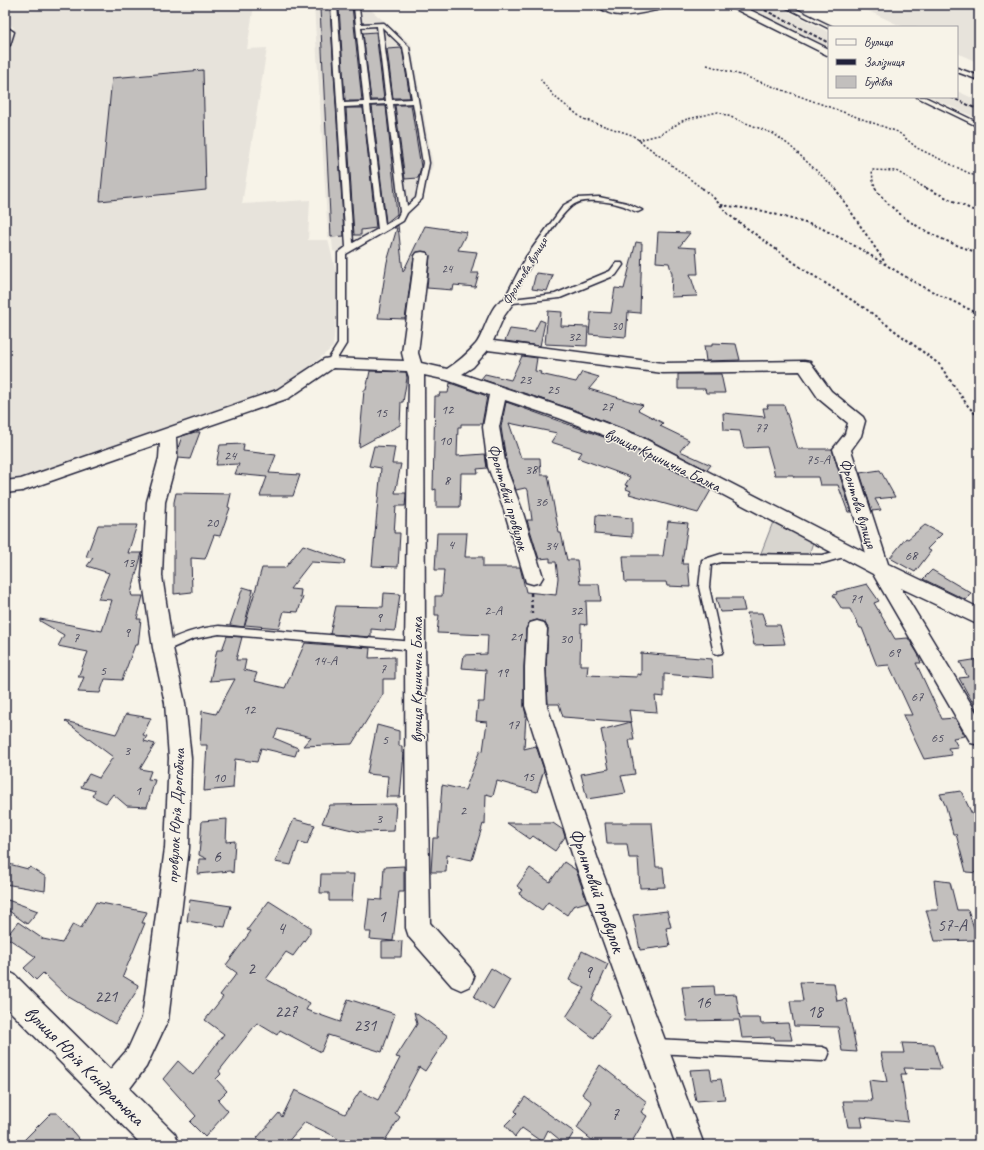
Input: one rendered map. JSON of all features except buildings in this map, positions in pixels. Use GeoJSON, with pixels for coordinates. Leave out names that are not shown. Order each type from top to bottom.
{"type":"FeatureCollection","features":[{"type":"Feature","properties":{"kind":"street"},"geometry":{"type":"LineString","coordinates":[[603,5],[614,12],[667,5]]}},
{"type":"Feature","properties":{"kind":"street"},"geometry":{"type":"LineString","coordinates":[[732,5],[828,53]]}},
{"type":"Feature","properties":{"kind":"street"},"geometry":{"type":"LineString","coordinates":[[5,29],[8,32],[5,45]]}},
{"type":"Feature","properties":{"kind":"street","name":"вулиця Кринична Балка"},"geometry":{"type":"LineString","coordinates":[[422,256],[410,353],[417,377],[415,646],[418,928],[461,977]]}},
{"type":"Feature","properties":{"kind":"street","name":"Фронтова вулиця"},"geometry":{"type":"LineString","coordinates":[[450,375],[467,363],[484,345],[497,315],[507,302]]}},
{"type":"Feature","properties":{"kind":"street","name":"Фронтова вулиця"},"geometry":{"type":"LineString","coordinates":[[484,345],[663,368],[804,366],[825,394],[856,421],[853,436],[842,449],[880,569],[979,736]]}},
{"type":"Feature","properties":{"kind":"street"},"geometry":{"type":"LineString","coordinates":[[5,487],[22,486],[284,394],[330,363]]}},
{"type":"Feature","properties":{"kind":"street","name":"вулиця Кринична Балка"},"geometry":{"type":"LineString","coordinates":[[330,363],[414,366],[432,372],[450,375],[472,384],[565,414],[633,440],[880,569]]}},
{"type":"Feature","properties":{"kind":"street","name":"Фронтовий провулок"},"geometry":{"type":"LineString","coordinates":[[498,392],[491,427],[492,447],[497,467],[513,510],[533,577]]}},
{"type":"Feature","properties":{"kind":"street","name":"провулок Юрія Дрогобича"},"geometry":{"type":"LineString","coordinates":[[111,1090],[137,1058],[155,1020],[177,848],[180,758],[175,703],[163,648],[152,576],[156,502],[168,458],[168,436]]}},
{"type":"Feature","properties":{"kind":"street","name":"Фронтова вулиця"},"geometry":{"type":"LineString","coordinates":[[880,569],[979,617]]}},
{"type":"Feature","properties":{"kind":"street","name":"Фронтовий провулок"},"geometry":{"type":"LineString","coordinates":[[537,629],[535,667],[536,706],[586,860],[690,1145]]}},
{"type":"Feature","properties":{"kind":"street","name":"вулиця Юрія Кондратюка"},"geometry":{"type":"LineString","coordinates":[[5,985],[164,1145]]}},
{"type":"Feature","properties":{"kind":"lane"},"geometry":{"type":"LineString","coordinates":[[784,5],[828,26]]}},
{"type":"Feature","properties":{"kind":"lane"},"geometry":{"type":"LineString","coordinates":[[334,6],[350,248]]}},
{"type":"Feature","properties":{"kind":"lane"},"geometry":{"type":"LineString","coordinates":[[356,8],[382,230]]}},
{"type":"Feature","properties":{"kind":"lane"},"geometry":{"type":"LineString","coordinates":[[379,24],[404,212]]}},
{"type":"Feature","properties":{"kind":"lane"},"geometry":{"type":"LineString","coordinates":[[330,363],[342,344],[342,253],[400,219],[404,212],[419,198],[426,163],[406,47],[382,24],[359,26]]}},
{"type":"Feature","properties":{"kind":"lane"},"geometry":{"type":"LineString","coordinates":[[958,70],[979,78]]}},
{"type":"Feature","properties":{"kind":"lane"},"geometry":{"type":"LineString","coordinates":[[922,98],[979,125]]}},
{"type":"Feature","properties":{"kind":"lane"},"geometry":{"type":"LineString","coordinates":[[340,105],[416,101]]}},
{"type":"Feature","properties":{"kind":"lane","name":"Фронтова вулиця"},"geometry":{"type":"LineString","coordinates":[[507,302],[530,257],[566,206],[577,200],[599,198],[625,204],[638,210]]}},
{"type":"Feature","properties":{"kind":"lane"},"geometry":{"type":"LineString","coordinates":[[507,302],[557,296],[613,273],[620,266]]}},
{"type":"Feature","properties":{"kind":"lane"},"geometry":{"type":"LineString","coordinates":[[718,650],[704,588],[706,563],[721,558],[823,559],[848,552]]}},
{"type":"Feature","properties":{"kind":"lane"},"geometry":{"type":"LineString","coordinates":[[163,648],[188,635],[203,631],[219,630],[415,646]]}},
{"type":"Feature","properties":{"kind":"lane"},"geometry":{"type":"LineString","coordinates":[[655,1046],[822,1054]]}},
{"type":"Feature","properties":{"kind":"path"},"geometry":{"type":"LineString","coordinates":[[707,65],[744,76],[898,132],[917,148],[979,178]]}},
{"type":"Feature","properties":{"kind":"path"},"geometry":{"type":"LineString","coordinates":[[540,79],[555,97],[583,119],[632,135],[713,198],[729,215],[803,270],[866,309],[939,364],[968,406],[979,418]]}},
{"type":"Feature","properties":{"kind":"path"},"geometry":{"type":"LineString","coordinates":[[638,140],[659,135],[684,120],[718,112],[774,134],[789,145],[835,188],[886,264]]}},
{"type":"Feature","properties":{"kind":"path"},"geometry":{"type":"LineString","coordinates":[[979,213],[930,191],[896,171],[872,170],[874,187],[892,209],[920,227],[956,246],[979,253]]}},
{"type":"Feature","properties":{"kind":"path"},"geometry":{"type":"LineString","coordinates":[[720,205],[745,206],[780,214],[832,233],[886,264],[903,276],[979,314]]}},
{"type":"Feature","properties":{"kind":"path"},"geometry":{"type":"LineString","coordinates":[[533,577],[531,590],[532,618],[537,629]]}},
{"type":"Feature","properties":{"kind":"shaded area"},"geometry":{"type":"Polygon","coordinates":[[[5,5],[254,5],[247,49],[267,48],[242,204],[310,200],[308,240],[328,240],[339,284],[333,347],[280,392],[28,477],[5,480],[5,58],[14,28],[5,20],[5,5]]]}},
{"type":"Feature","properties":{"kind":"shaded area"},"geometry":{"type":"Polygon","coordinates":[[[314,5],[365,5],[411,44],[433,165],[417,206],[406,218],[348,255],[333,251],[332,240],[328,237],[314,5]]]}},
{"type":"Feature","properties":{"kind":"shaded area"},"geometry":{"type":"Polygon","coordinates":[[[740,5],[775,5],[828,32],[828,49],[740,5]]]}},
{"type":"Feature","properties":{"kind":"shaded area"},"geometry":{"type":"Polygon","coordinates":[[[856,5],[979,5],[979,63],[958,53],[958,26],[901,26],[856,5]]]}},
{"type":"Feature","properties":{"kind":"shaded area"},"geometry":{"type":"Polygon","coordinates":[[[958,91],[979,101],[979,119],[932,98],[958,98],[958,91]]]}},
{"type":"Feature","properties":{"kind":"shaded area"},"geometry":{"type":"Polygon","coordinates":[[[773,522],[813,542],[809,555],[761,553],[773,522]]]}},
{"type":"Feature","properties":{"kind":"railway"},"geometry":{"type":"LineString","coordinates":[[755,5],[828,42]]}},
{"type":"Feature","properties":{"kind":"railway"},"geometry":{"type":"LineString","coordinates":[[953,98],[979,110]]}}]}
